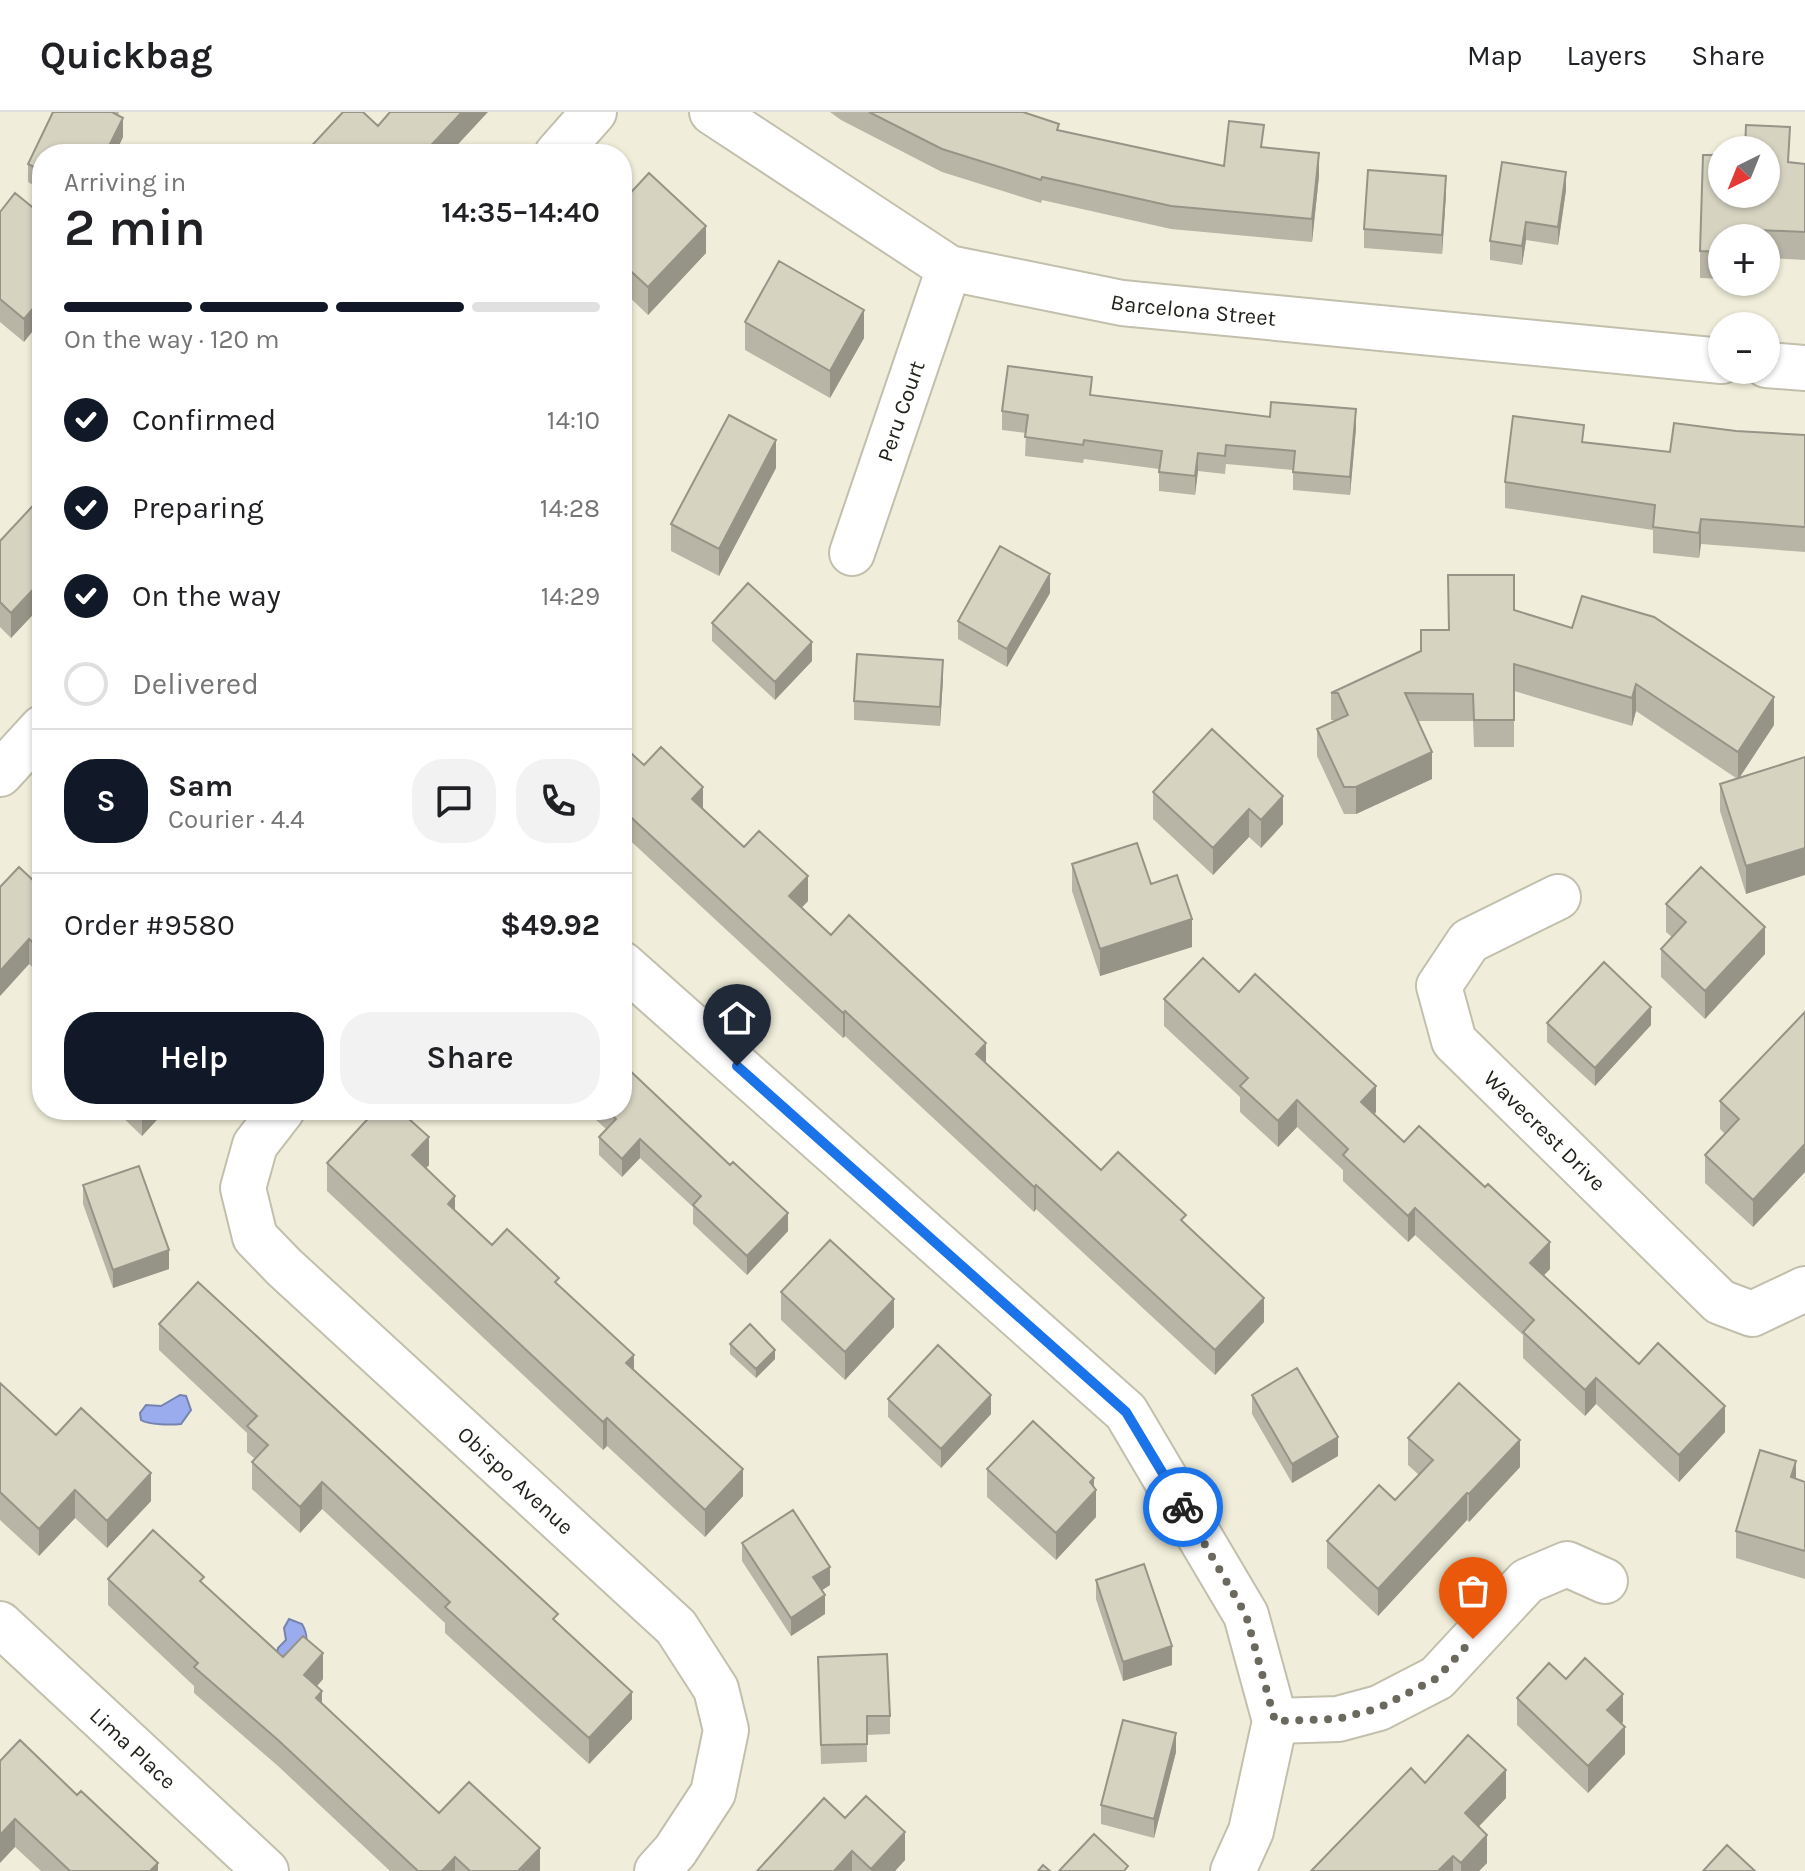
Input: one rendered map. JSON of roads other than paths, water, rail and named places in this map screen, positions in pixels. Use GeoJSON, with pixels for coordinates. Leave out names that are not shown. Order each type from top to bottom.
{"type":"FeatureCollection","features":[{"type":"Feature","properties":{"kind":"street"},"geometry":{"type":"LineString","coordinates":[[566,144],[594,112]]}},
{"type":"Feature","properties":{"kind":"street","name":"Barcelona Street"},"geometry":{"type":"LineString","coordinates":[[712,112],[949,268],[1122,303],[1708,360]]}},
{"type":"Feature","properties":{"kind":"street","name":"Peru Court"},"geometry":{"type":"LineString","coordinates":[[852,553],[949,268]]}},
{"type":"Feature","properties":{"kind":"street"},"geometry":{"type":"LineString","coordinates":[[1780,366],[1805,368]]}},
{"type":"Feature","properties":{"kind":"street"},"geometry":{"type":"LineString","coordinates":[[0,774],[32,739]]}},
{"type":"Feature","properties":{"kind":"street","name":"Wavecrest Drive"},"geometry":{"type":"LineString","coordinates":[[1558,897],[1469,941],[1439,986],[1454,1041],[1720,1302],[1752,1314],[1805,1289]]}},
{"type":"Feature","properties":{"kind":"street"},"geometry":{"type":"LineString","coordinates":[[632,973],[1126,1412],[1246,1615],[1275,1721],[1251,1831],[1233,1871]]}},
{"type":"Feature","properties":{"kind":"street","name":"Obispo Avenue"},"geometry":{"type":"LineString","coordinates":[[274,1120],[255,1145],[243,1188],[255,1237],[676,1627],[716,1689],[726,1730],[713,1793],[675,1851],[657,1871]]}},
{"type":"Feature","properties":{"kind":"street"},"geometry":{"type":"LineString","coordinates":[[1275,1721],[1338,1719],[1379,1708],[1437,1678],[1527,1581],[1567,1564],[1605,1581]]}},
{"type":"Feature","properties":{"kind":"street","name":"Lima Place"},"geometry":{"type":"LineString","coordinates":[[0,1624],[266,1871]]}},
{"type":"Feature","properties":{"kind":"water"},"geometry":{"type":"Polygon","coordinates":[[[180,1395],[186,1396],[191,1410],[181,1424],[154,1424],[141,1420],[140,1413],[146,1405],[161,1406],[180,1395]]]}},
{"type":"Feature","properties":{"kind":"water"},"geometry":{"type":"Polygon","coordinates":[[[289,1619],[302,1624],[306,1633],[302,1660],[276,1657],[278,1648],[286,1640],[284,1628],[289,1619]]]}}]}
